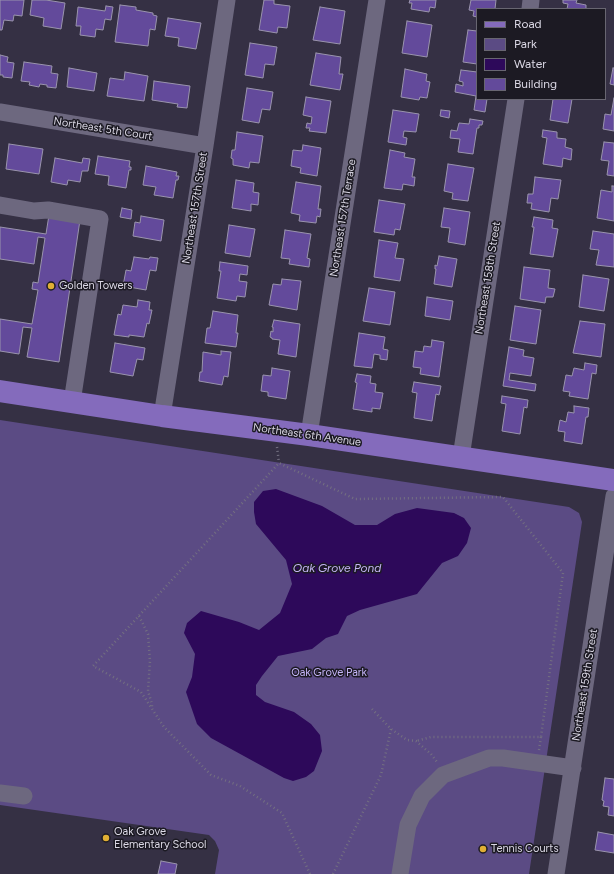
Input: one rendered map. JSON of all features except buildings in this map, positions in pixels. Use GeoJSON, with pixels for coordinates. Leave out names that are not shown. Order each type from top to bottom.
{"type":"FeatureCollection","features":[{"type":"Feature","properties":{"kind":"main road","name":"Northeast 6th Avenue"},"geometry":{"type":"LineString","coordinates":[[0,391],[162,416],[310,435],[614,480]]}},
{"type":"Feature","properties":{"kind":"street","name":"Northeast 157th Street"},"geometry":{"type":"LineString","coordinates":[[162,416],[227,0]]}},
{"type":"Feature","properties":{"kind":"street","name":"Northeast 157th Terrace"},"geometry":{"type":"LineString","coordinates":[[310,435],[377,0]]}},
{"type":"Feature","properties":{"kind":"street","name":"Northeast 158th Street"},"geometry":{"type":"LineString","coordinates":[[461,458],[516,100]]}},
{"type":"Feature","properties":{"kind":"street","name":"Northeast 5th Court"},"geometry":{"type":"LineString","coordinates":[[0,112],[205,146]]}},
{"type":"Feature","properties":{"kind":"street"},"geometry":{"type":"LineString","coordinates":[[0,205],[34,211],[48,210],[100,219],[72,402]]}},
{"type":"Feature","properties":{"kind":"street","name":"Northeast 159th Street"},"geometry":{"type":"LineString","coordinates":[[558,874],[614,496]]}},
{"type":"Feature","properties":{"kind":"street"},"geometry":{"type":"LineString","coordinates":[[400,874],[408,825],[422,796],[443,775],[488,758],[502,758],[573,768]]}},
{"type":"Feature","properties":{"kind":"street"},"geometry":{"type":"LineString","coordinates":[[0,793],[24,796]]}},
{"type":"Feature","properties":{"kind":"path"},"geometry":{"type":"LineString","coordinates":[[310,874],[282,813],[240,786],[211,775],[164,727],[141,692],[93,666],[279,463],[355,499],[503,497],[563,573],[541,737],[431,737],[416,741],[407,740],[391,729],[372,709]]}},
{"type":"Feature","properties":{"kind":"path"},"geometry":{"type":"LineString","coordinates":[[139,616],[148,634],[150,661],[148,691],[152,709]]}},
{"type":"Feature","properties":{"kind":"path"},"geometry":{"type":"LineString","coordinates":[[332,874],[381,775],[391,729]]}},
{"type":"Feature","properties":{"kind":"path"},"geometry":{"type":"LineString","coordinates":[[416,741],[431,754],[446,774]]}},
{"type":"Feature","properties":{"kind":"green space","name":"Oak Grove Park"},"geometry":{"type":"Polygon","coordinates":[[[0,420],[569,507],[579,513],[582,522],[529,874],[215,874],[219,850],[215,841],[209,835],[0,805],[0,420]]]}},
{"type":"Feature","properties":{"kind":"water","name":"Oak Grove Pond"},"geometry":{"type":"Polygon","coordinates":[[[276,489],[322,506],[355,525],[377,525],[395,514],[417,508],[454,513],[464,518],[471,528],[467,543],[458,556],[442,563],[417,594],[360,610],[347,616],[338,634],[326,638],[312,649],[278,656],[262,676],[256,685],[256,695],[265,702],[294,712],[311,724],[320,735],[322,751],[314,771],[306,777],[293,781],[284,778],[211,738],[197,724],[186,692],[192,677],[195,654],[184,633],[187,623],[201,611],[239,622],[259,630],[280,613],[292,584],[286,560],[256,524],[254,512],[254,502],[263,491],[276,489]]]}},
{"type":"Feature","properties":{"kind":"place","name":"Golden Towers"},"geometry":{"type":"Point","coordinates":[51,286]}},
{"type":"Feature","properties":{"kind":"place","name":"Oak Grove Elementary School"},"geometry":{"type":"Point","coordinates":[106,838]}},
{"type":"Feature","properties":{"kind":"place","name":"Tennis Courts"},"geometry":{"type":"Point","coordinates":[483,849]}}]}
